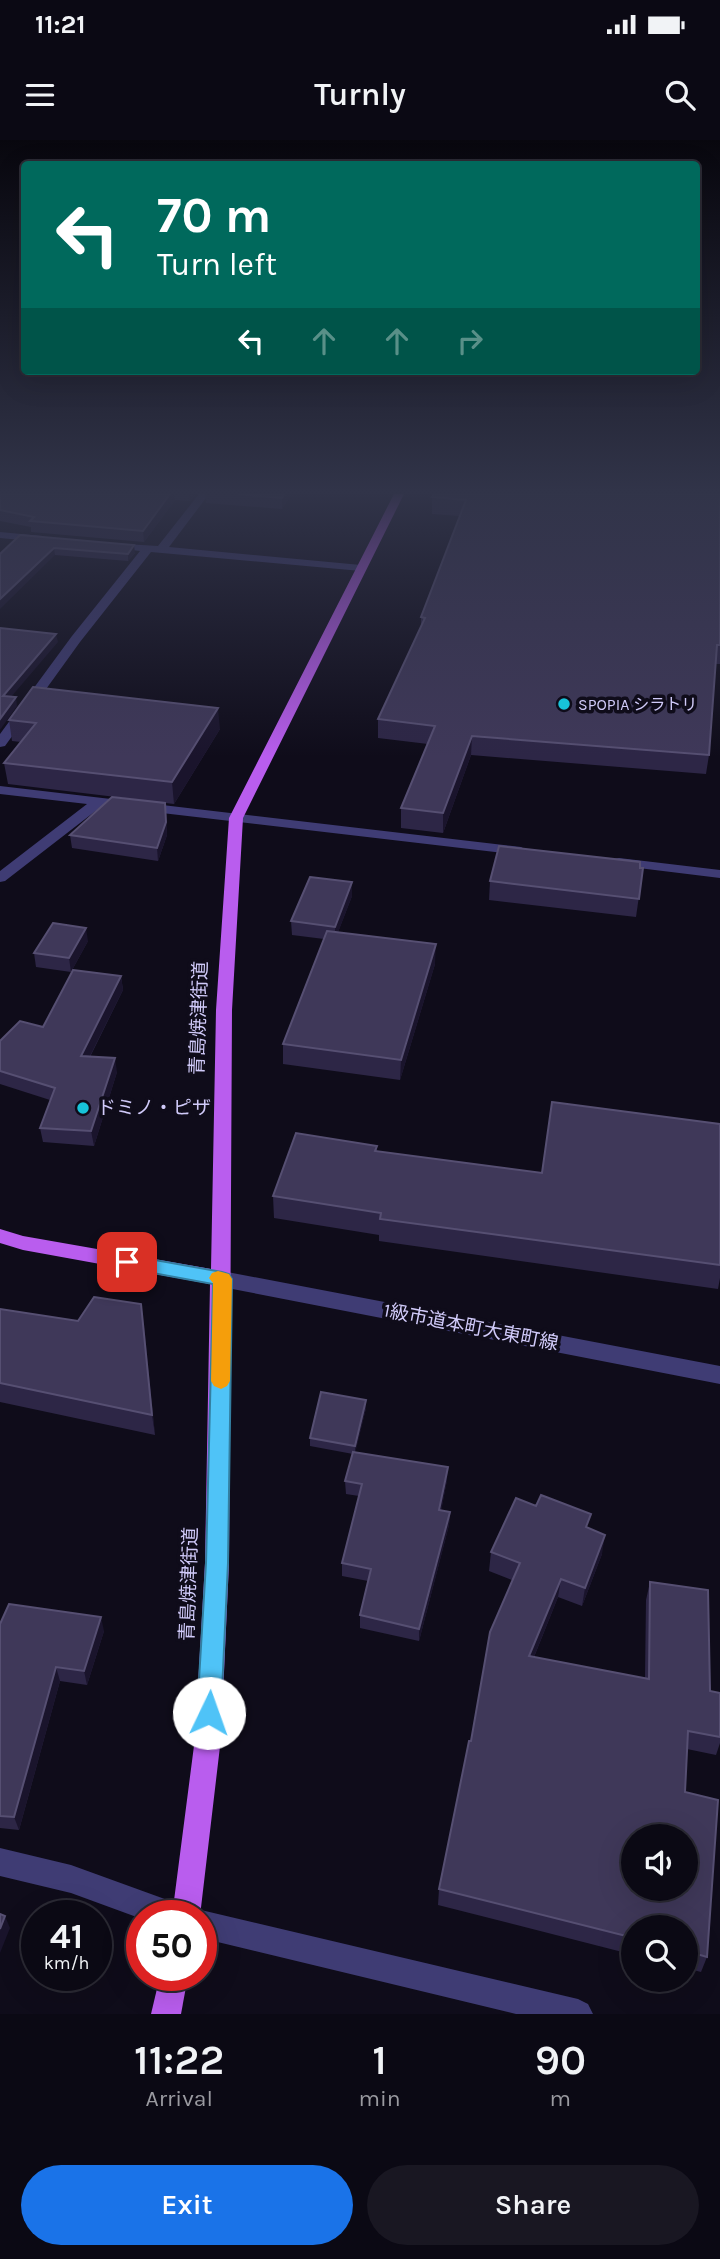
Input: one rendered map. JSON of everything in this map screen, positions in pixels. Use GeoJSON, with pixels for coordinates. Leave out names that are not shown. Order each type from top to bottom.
{"type":"FeatureCollection","features":[{"type":"Feature","properties":{"kind":"main road","name":"青島焼津街道"},"geometry":{"type":"LineString","coordinates":[[188,1900],[208,1738],[217,1563],[224,1010],[236,818],[354,581]]}},
{"type":"Feature","properties":{"kind":"main road"},"geometry":{"type":"LineString","coordinates":[[0,1236],[23,1243],[222,1279]]}},
{"type":"Feature","properties":{"kind":"main road"},"geometry":{"type":"LineString","coordinates":[[166,2014],[171,1991]]}},
{"type":"Feature","properties":{"kind":"street"},"geometry":{"type":"LineString","coordinates":[[0,743],[76,639],[126,581]]}},
{"type":"Feature","properties":{"kind":"street"},"geometry":{"type":"LineString","coordinates":[[0,790],[540,853]]}},
{"type":"Feature","properties":{"kind":"street"},"geometry":{"type":"LineString","coordinates":[[0,878],[99,802]]}},
{"type":"Feature","properties":{"kind":"street"},"geometry":{"type":"LineString","coordinates":[[609,861],[720,874]]}},
{"type":"Feature","properties":{"kind":"street","name":"1級市道本町大東町線"},"geometry":{"type":"LineString","coordinates":[[222,1279],[720,1375]]}},
{"type":"Feature","properties":{"kind":"street"},"geometry":{"type":"LineString","coordinates":[[0,1862],[71,1880],[128,1900]]}},
{"type":"Feature","properties":{"kind":"street"},"geometry":{"type":"LineString","coordinates":[[217,1928],[578,2014]]}},
{"type":"Feature","properties":{"kind":"building"},"geometry":{"type":"Polygon","coordinates":[[[0,581],[19,581],[0,599],[0,581]]]}},
{"type":"Feature","properties":{"kind":"building"},"geometry":{"type":"Polygon","coordinates":[[[435,581],[720,581],[720,645],[717,645],[709,755],[472,736],[443,813],[401,808],[435,726],[378,719],[425,618],[421,617],[435,581]]]}},
{"type":"Feature","properties":{"kind":"building"},"geometry":{"type":"Polygon","coordinates":[[[0,628],[56,634],[3,696],[16,697],[0,719],[0,628]]]}},
{"type":"Feature","properties":{"kind":"building"},"geometry":{"type":"Polygon","coordinates":[[[33,687],[218,708],[172,782],[4,763],[36,723],[9,720],[33,687]]]}},
{"type":"Feature","properties":{"kind":"building"},"geometry":{"type":"Polygon","coordinates":[[[112,797],[165,803],[166,822],[157,848],[70,835],[112,797]]]}},
{"type":"Feature","properties":{"kind":"building"},"geometry":{"type":"Polygon","coordinates":[[[499,846],[640,862],[640,868],[643,868],[639,899],[490,881],[499,846]]]}},
{"type":"Feature","properties":{"kind":"building"},"geometry":{"type":"Polygon","coordinates":[[[310,877],[352,882],[335,927],[291,921],[310,877]]]}},
{"type":"Feature","properties":{"kind":"building"},"geometry":{"type":"Polygon","coordinates":[[[53,923],[86,928],[69,958],[34,953],[53,923]]]}},
{"type":"Feature","properties":{"kind":"building"},"geometry":{"type":"Polygon","coordinates":[[[327,931],[436,944],[401,1060],[283,1044],[327,931]]]}},
{"type":"Feature","properties":{"kind":"building"},"geometry":{"type":"Polygon","coordinates":[[[73,970],[121,976],[81,1056],[115,1058],[91,1131],[40,1128],[55,1088],[0,1071],[0,1041],[20,1021],[43,1027],[73,970]]]}},
{"type":"Feature","properties":{"kind":"building"},"geometry":{"type":"Polygon","coordinates":[[[552,1102],[720,1124],[720,1265],[380,1219],[381,1213],[273,1196],[296,1133],[377,1146],[375,1151],[542,1173],[552,1102]]]}},
{"type":"Feature","properties":{"kind":"building"},"geometry":{"type":"Polygon","coordinates":[[[94,1297],[141,1304],[152,1415],[0,1383],[0,1309],[78,1321],[94,1297]]]}},
{"type":"Feature","properties":{"kind":"building"},"geometry":{"type":"Polygon","coordinates":[[[321,1392],[366,1400],[355,1446],[310,1438],[321,1392]]]}},
{"type":"Feature","properties":{"kind":"building"},"geometry":{"type":"Polygon","coordinates":[[[353,1452],[448,1467],[439,1510],[450,1512],[419,1629],[360,1615],[371,1569],[342,1563],[362,1484],[345,1481],[353,1452]]]}},
{"type":"Feature","properties":{"kind":"building"},"geometry":{"type":"Polygon","coordinates":[[[541,1495],[591,1514],[586,1527],[605,1535],[585,1588],[561,1579],[529,1656],[649,1679],[650,1582],[708,1590],[710,1691],[720,1693],[720,1737],[688,1731],[685,1792],[718,1800],[707,1957],[698,1954],[698,1915],[621,1915],[621,1935],[439,1889],[471,1741],[490,1632],[520,1563],[491,1552],[516,1498],[536,1506],[541,1495]]]}},
{"type":"Feature","properties":{"kind":"building"},"geometry":{"type":"Polygon","coordinates":[[[9,1604],[101,1617],[84,1671],[56,1667],[14,1817],[0,1816],[0,1624],[9,1604]]]}},
{"type":"Feature","properties":{"kind":"building"},"geometry":{"type":"Polygon","coordinates":[[[0,1914],[5,1916],[0,1929],[0,1914]]]}},
{"type":"Feature","properties":{"kind":"slow traffic"},"geometry":{"type":"LineString","coordinates":[[218,1278],[222,1279],[221,1381]]}},
{"type":"Feature","properties":{"kind":"place","name":"SPOPIA シラトリ"},"geometry":{"type":"Point","coordinates":[564,704]}},
{"type":"Feature","properties":{"kind":"place","name":"ドミノ・ピザ"},"geometry":{"type":"Point","coordinates":[83,1108]}},
{"type":"Feature","properties":{"kind":"route"},"geometry":{"type":"LineString","coordinates":[[127,1262],[222,1279],[217,1563],[209,1713]]}}]}
